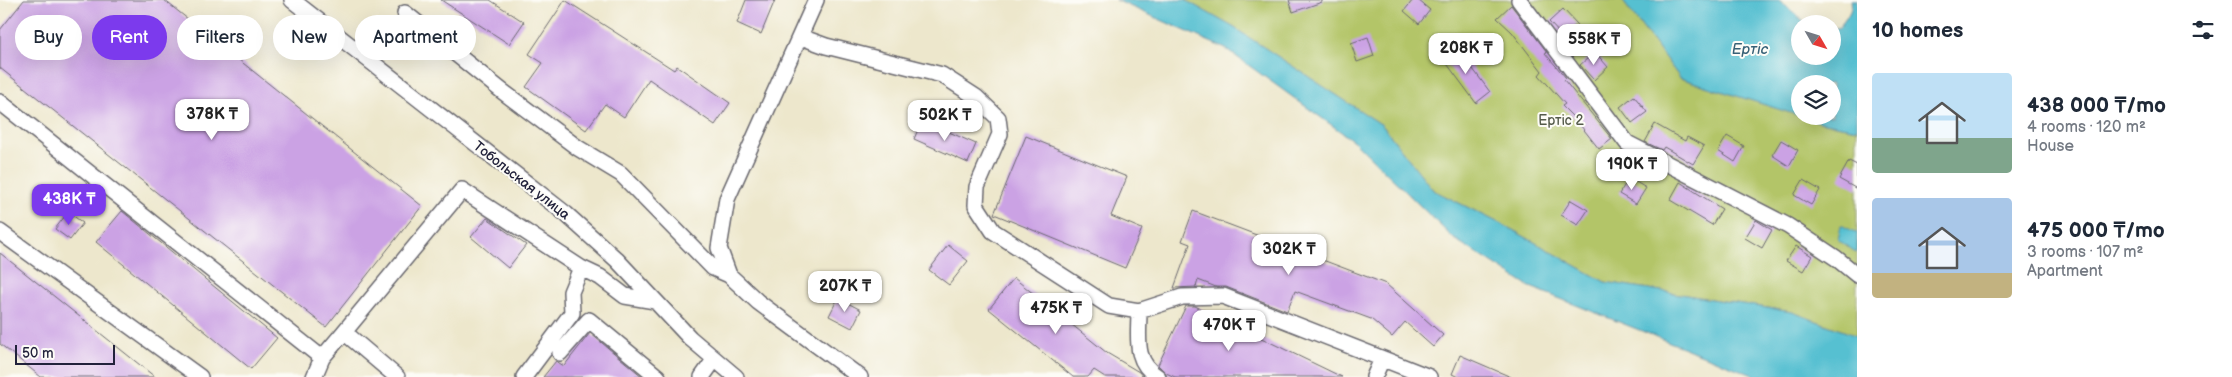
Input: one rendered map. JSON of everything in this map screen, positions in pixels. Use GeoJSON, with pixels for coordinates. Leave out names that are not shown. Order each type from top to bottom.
{"type":"FeatureCollection","features":[{"type":"Feature","properties":{"kind":"street","name":"Тобольская улица"},"geometry":{"type":"LineString","coordinates":[[292,0],[566,214],[617,260],[714,360],[736,377]]}},
{"type":"Feature","properties":{"kind":"street"},"geometry":{"type":"LineString","coordinates":[[729,275],[719,248],[727,199],[816,0]]}},
{"type":"Feature","properties":{"kind":"street"},"geometry":{"type":"LineString","coordinates":[[1519,0],[1627,142],[1788,226],[1836,258],[1857,275]]}},
{"type":"Feature","properties":{"kind":"street"},"geometry":{"type":"LineString","coordinates":[[405,13],[502,91],[570,142],[621,174],[713,268],[729,275],[758,302],[860,377]]}},
{"type":"Feature","properties":{"kind":"street"},"geometry":{"type":"LineString","coordinates":[[801,37],[826,46],[942,75],[976,97],[998,118],[1000,134],[978,187],[976,205],[993,231],[1108,306],[1139,310],[1182,297],[1223,296],[1429,377]]}},
{"type":"Feature","properties":{"kind":"street"},"geometry":{"type":"LineString","coordinates":[[0,102],[322,358]]}},
{"type":"Feature","properties":{"kind":"street"},"geometry":{"type":"LineString","coordinates":[[314,377],[322,358],[462,190],[581,268],[600,277],[625,296],[655,301]]}},
{"type":"Feature","properties":{"kind":"street"},"geometry":{"type":"LineString","coordinates":[[0,232],[200,377]]}},
{"type":"Feature","properties":{"kind":"street"},"geometry":{"type":"LineString","coordinates":[[524,377],[572,313],[571,292],[581,268]]}},
{"type":"Feature","properties":{"kind":"street"},"geometry":{"type":"LineString","coordinates":[[1139,310],[1140,358],[1146,370],[1158,377]]}},
{"type":"Feature","properties":{"kind":"street"},"geometry":{"type":"LineString","coordinates":[[560,353],[589,320],[658,377]]}},
{"type":"Feature","properties":{"kind":"street"},"geometry":{"type":"LineString","coordinates":[[344,332],[397,377]]}},
{"type":"Feature","properties":{"kind":"street"},"geometry":{"type":"LineString","coordinates":[[1374,377],[1382,359]]}},
{"type":"Feature","properties":{"kind":"street"},"geometry":{"type":"LineString","coordinates":[[702,377],[714,360]]}},
{"type":"Feature","properties":{"kind":"green space","name":"Ертіс 2"},"geometry":{"type":"Polygon","coordinates":[[[1185,0],[1622,0],[1680,78],[1791,113],[1791,125],[1836,125],[1857,129],[1857,336],[1792,312],[1605,282],[1511,229],[1433,190],[1382,125],[1233,27],[1185,0]]]}},
{"type":"Feature","properties":{"kind":"water"},"geometry":{"type":"Polygon","coordinates":[[[1116,0],[1185,0],[1233,27],[1382,125],[1433,190],[1511,229],[1605,282],[1792,312],[1857,336],[1857,377],[1758,377],[1528,286],[1453,238],[1355,142],[1226,49],[1116,0]]]}},
{"type":"Feature","properties":{"kind":"water","name":"Ертіс"},"geometry":{"type":"Polygon","coordinates":[[[1622,0],[1779,0],[1796,15],[1791,15],[1791,65],[1841,65],[1841,25],[1851,8],[1851,0],[1857,0],[1857,129],[1836,125],[1841,125],[1841,75],[1791,75],[1791,113],[1680,78],[1622,0]]]}},
{"type":"Feature","properties":{"kind":"water"},"geometry":{"type":"Polygon","coordinates":[[[1841,225],[1857,233],[1857,253],[1838,240],[1841,225]]]}},
{"type":"Feature","properties":{"kind":"building"},"geometry":{"type":"Polygon","coordinates":[[[24,0],[164,0],[183,15],[177,15],[177,60],[239,60],[422,206],[326,327],[0,68],[0,30],[24,0]]]}},
{"type":"Feature","properties":{"kind":"building"},"geometry":{"type":"Polygon","coordinates":[[[441,0],[490,0],[524,22],[509,44],[476,23],[476,15],[464,15],[441,0]]]}},
{"type":"Feature","properties":{"kind":"building"},"geometry":{"type":"Polygon","coordinates":[[[565,0],[674,70],[677,66],[730,103],[715,125],[649,79],[624,117],[605,104],[586,130],[526,87],[543,63],[529,54],[565,0]]]}},
{"type":"Feature","properties":{"kind":"building"},"geometry":{"type":"Polygon","coordinates":[[[746,0],[775,0],[761,34],[737,23],[746,0]]]}},
{"type":"Feature","properties":{"kind":"building"},"geometry":{"type":"Polygon","coordinates":[[[1289,0],[1322,0],[1322,2],[1293,12],[1289,0]]]}},
{"type":"Feature","properties":{"kind":"building"},"geometry":{"type":"Polygon","coordinates":[[[1413,0],[1418,0],[1430,10],[1419,24],[1404,11],[1413,0]]]}},
{"type":"Feature","properties":{"kind":"building"},"geometry":{"type":"Polygon","coordinates":[[[1511,5],[1547,52],[1545,53],[1566,78],[1564,80],[1612,139],[1599,149],[1577,121],[1562,106],[1565,104],[1539,75],[1542,71],[1512,32],[1497,18],[1511,5]]]}},
{"type":"Feature","properties":{"kind":"building"},"geometry":{"type":"Polygon","coordinates":[[[1563,9],[1577,24],[1563,37],[1549,22],[1563,9]]]}},
{"type":"Feature","properties":{"kind":"building"},"geometry":{"type":"Polygon","coordinates":[[[1368,37],[1374,56],[1357,62],[1351,43],[1368,37]]]}},
{"type":"Feature","properties":{"kind":"building"},"geometry":{"type":"Polygon","coordinates":[[[1456,46],[1490,92],[1476,103],[1442,57],[1456,46]]]}},
{"type":"Feature","properties":{"kind":"building"},"geometry":{"type":"Polygon","coordinates":[[[1595,52],[1608,67],[1594,80],[1580,65],[1595,52]]]}},
{"type":"Feature","properties":{"kind":"building"},"geometry":{"type":"Polygon","coordinates":[[[1634,96],[1647,112],[1632,123],[1620,107],[1634,96]]]}},
{"type":"Feature","properties":{"kind":"building"},"geometry":{"type":"Polygon","coordinates":[[[922,120],[976,144],[968,163],[914,139],[922,120]]]}},
{"type":"Feature","properties":{"kind":"building"},"geometry":{"type":"Polygon","coordinates":[[[1655,124],[1685,141],[1687,137],[1704,146],[1693,164],[1664,147],[1662,150],[1645,142],[1655,124]]]}},
{"type":"Feature","properties":{"kind":"building"},"geometry":{"type":"Polygon","coordinates":[[[1026,136],[1127,177],[1111,216],[1142,229],[1125,268],[994,214],[1026,136]]]}},
{"type":"Feature","properties":{"kind":"building"},"geometry":{"type":"Polygon","coordinates":[[[1727,136],[1744,146],[1735,162],[1718,151],[1727,136]]]}},
{"type":"Feature","properties":{"kind":"building"},"geometry":{"type":"Polygon","coordinates":[[[1781,140],[1798,150],[1789,166],[1772,155],[1781,140]]]}},
{"type":"Feature","properties":{"kind":"building"},"geometry":{"type":"Polygon","coordinates":[[[1849,161],[1857,165],[1857,189],[1839,179],[1849,161]]]}},
{"type":"Feature","properties":{"kind":"building"},"geometry":{"type":"Polygon","coordinates":[[[1629,178],[1646,188],[1636,204],[1619,194],[1629,178]]]}},
{"type":"Feature","properties":{"kind":"building"},"geometry":{"type":"Polygon","coordinates":[[[1803,180],[1820,190],[1811,205],[1794,195],[1803,180]]]}},
{"type":"Feature","properties":{"kind":"building"},"geometry":{"type":"Polygon","coordinates":[[[1680,182],[1722,209],[1712,225],[1670,200],[1680,182]]]}},
{"type":"Feature","properties":{"kind":"building"},"geometry":{"type":"Polygon","coordinates":[[[1571,200],[1588,210],[1578,225],[1561,215],[1571,200]]]}},
{"type":"Feature","properties":{"kind":"building"},"geometry":{"type":"Polygon","coordinates":[[[122,211],[277,338],[251,369],[96,242],[122,211]]]}},
{"type":"Feature","properties":{"kind":"building"},"geometry":{"type":"Polygon","coordinates":[[[1193,211],[1386,284],[1443,335],[1433,347],[1405,322],[1392,337],[1371,319],[1295,291],[1287,311],[1226,287],[1216,287],[1198,280],[1196,287],[1174,288],[1190,244],[1182,241],[1193,211]]]}},
{"type":"Feature","properties":{"kind":"building"},"geometry":{"type":"Polygon","coordinates":[[[68,212],[83,223],[70,240],[55,229],[68,212]]]}},
{"type":"Feature","properties":{"kind":"building"},"geometry":{"type":"Polygon","coordinates":[[[487,218],[526,245],[508,268],[471,237],[487,218]]]}},
{"type":"Feature","properties":{"kind":"building"},"geometry":{"type":"Polygon","coordinates":[[[1756,220],[1772,230],[1762,248],[1745,238],[1756,220]]]}},
{"type":"Feature","properties":{"kind":"building"},"geometry":{"type":"Polygon","coordinates":[[[948,245],[968,261],[949,285],[929,270],[948,245]]]}},
{"type":"Feature","properties":{"kind":"building"},"geometry":{"type":"Polygon","coordinates":[[[1796,246],[1812,256],[1803,271],[1786,261],[1796,246]]]}},
{"type":"Feature","properties":{"kind":"building"},"geometry":{"type":"Polygon","coordinates":[[[0,253],[155,377],[41,377],[0,344],[0,253]]]}},
{"type":"Feature","properties":{"kind":"building"},"geometry":{"type":"Polygon","coordinates":[[[1014,278],[1107,353],[1139,372],[1143,377],[1105,377],[1094,370],[1088,377],[1073,377],[989,309],[1014,278]]]}},
{"type":"Feature","properties":{"kind":"building"},"geometry":{"type":"Polygon","coordinates":[[[838,298],[861,310],[852,328],[829,316],[838,298]]]}},
{"type":"Feature","properties":{"kind":"building"},"geometry":{"type":"Polygon","coordinates":[[[1186,306],[1195,306],[1342,377],[1175,377],[1166,373],[1158,365],[1186,306]]]}},
{"type":"Feature","properties":{"kind":"building"},"geometry":{"type":"Polygon","coordinates":[[[590,333],[643,377],[543,377],[556,361],[564,366],[590,333]]]}},
{"type":"Feature","properties":{"kind":"building"},"geometry":{"type":"Polygon","coordinates":[[[1460,355],[1511,377],[1458,377],[1452,374],[1460,355]]]}}]}
